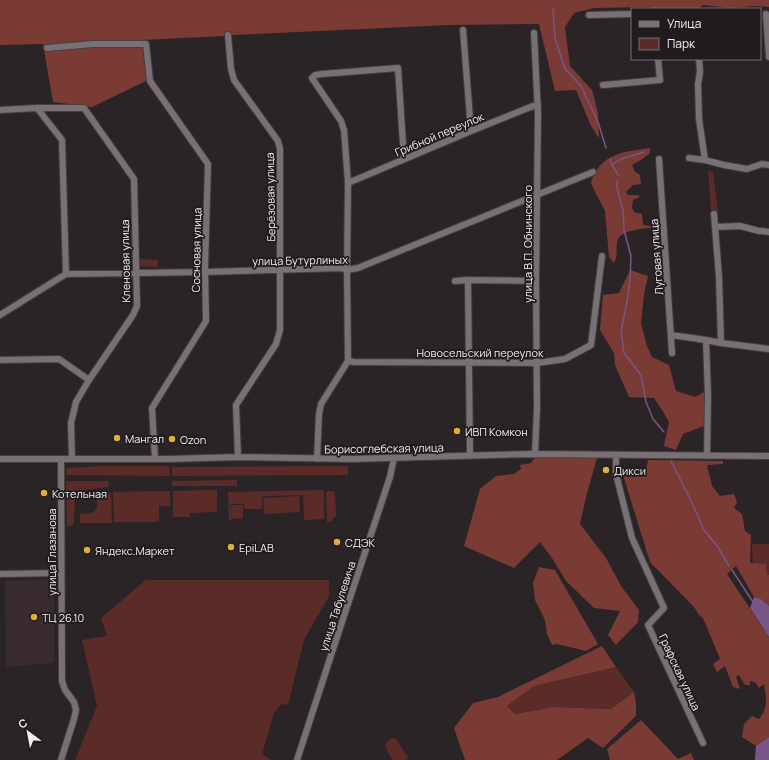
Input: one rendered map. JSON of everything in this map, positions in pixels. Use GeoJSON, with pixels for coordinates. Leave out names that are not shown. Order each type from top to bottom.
{"type":"FeatureCollection","features":[{"type":"Feature","properties":{"kind":"street"},"geometry":{"type":"LineString","coordinates":[[765,13],[769,57]]}},
{"type":"Feature","properties":{"kind":"street"},"geometry":{"type":"LineString","coordinates":[[589,15],[631,14]]}},
{"type":"Feature","properties":{"kind":"street"},"geometry":{"type":"LineString","coordinates":[[463,30],[471,131]]}},
{"type":"Feature","properties":{"kind":"street","name":"улица В.П. Обнинского"},"geometry":{"type":"LineString","coordinates":[[534,33],[538,104],[536,281],[538,363],[535,454]]}},
{"type":"Feature","properties":{"kind":"street","name":"Берёзовая улица"},"geometry":{"type":"LineString","coordinates":[[228,35],[231,69],[234,80],[278,141],[280,149],[280,330],[276,344],[236,405],[238,457]]}},
{"type":"Feature","properties":{"kind":"street","name":"Сосновая улица"},"geometry":{"type":"LineString","coordinates":[[47,48],[92,44],[146,44],[150,81],[208,164],[205,272],[206,320],[152,408],[155,459]]}},
{"type":"Feature","properties":{"kind":"street"},"geometry":{"type":"LineString","coordinates":[[603,85],[660,80],[658,60]]}},
{"type":"Feature","properties":{"kind":"street"},"geometry":{"type":"LineString","coordinates":[[699,60],[699,119],[705,160]]}},
{"type":"Feature","properties":{"kind":"street"},"geometry":{"type":"LineString","coordinates":[[317,459],[319,414],[321,404],[348,361],[348,183],[344,130],[341,121],[312,78],[315,75],[322,74],[398,68],[404,159]]}},
{"type":"Feature","properties":{"kind":"street","name":"Грибной переулок"},"geometry":{"type":"LineString","coordinates":[[348,183],[538,104]]}},
{"type":"Feature","properties":{"kind":"street"},"geometry":{"type":"LineString","coordinates":[[0,110],[37,108],[62,140],[66,274],[0,315]]}},
{"type":"Feature","properties":{"kind":"street","name":"Кленовая улица"},"geometry":{"type":"LineString","coordinates":[[37,108],[84,108],[134,179],[137,306],[133,315],[76,402],[71,423],[72,458]]}},
{"type":"Feature","properties":{"kind":"street"},"geometry":{"type":"LineString","coordinates":[[689,158],[747,169],[762,164],[769,165]]}},
{"type":"Feature","properties":{"kind":"street","name":"Луговая улица"},"geometry":{"type":"LineString","coordinates":[[659,159],[672,353]]}},
{"type":"Feature","properties":{"kind":"street","name":"улица Бутурлиных"},"geometry":{"type":"LineString","coordinates":[[66,274],[341,268],[347,270],[358,268],[593,172]]}},
{"type":"Feature","properties":{"kind":"street"},"geometry":{"type":"LineString","coordinates":[[714,214],[722,343]]}},
{"type":"Feature","properties":{"kind":"street"},"geometry":{"type":"LineString","coordinates":[[715,227],[740,226],[763,231]]}},
{"type":"Feature","properties":{"kind":"street","name":"Новосельский переулок"},"geometry":{"type":"LineString","coordinates":[[348,361],[538,363],[565,359],[591,345],[602,256]]}},
{"type":"Feature","properties":{"kind":"street"},"geometry":{"type":"LineString","coordinates":[[468,280],[470,456]]}},
{"type":"Feature","properties":{"kind":"street"},"geometry":{"type":"LineString","coordinates":[[455,281],[536,281]]}},
{"type":"Feature","properties":{"kind":"street"},"geometry":{"type":"LineString","coordinates":[[671,335],[769,349]]}},
{"type":"Feature","properties":{"kind":"street"},"geometry":{"type":"LineString","coordinates":[[706,340],[708,395],[707,456]]}},
{"type":"Feature","properties":{"kind":"street"},"geometry":{"type":"LineString","coordinates":[[0,360],[59,359],[89,380]]}},
{"type":"Feature","properties":{"kind":"street","name":"Борисоглебская улица"},"geometry":{"type":"LineString","coordinates":[[0,459],[155,459],[238,457],[317,459],[535,454],[769,456]]}},
{"type":"Feature","properties":{"kind":"street","name":"Графская улица"},"geometry":{"type":"LineString","coordinates":[[616,455],[616,474],[632,538],[664,608],[648,626],[703,742]]}},
{"type":"Feature","properties":{"kind":"street","name":"улица Табулевича"},"geometry":{"type":"LineString","coordinates":[[298,760],[390,477],[394,458]]}},
{"type":"Feature","properties":{"kind":"street","name":"улица Глазанова"},"geometry":{"type":"LineString","coordinates":[[60,760],[76,710],[74,702],[65,690],[62,681],[61,459]]}},
{"type":"Feature","properties":{"kind":"street"},"geometry":{"type":"LineString","coordinates":[[0,574],[61,573]]}},
{"type":"Feature","properties":{"kind":"shaded area"},"geometry":{"type":"Polygon","coordinates":[[[0,0],[769,0],[769,7],[754,6],[730,8],[703,5],[699,8],[594,8],[574,13],[565,27],[570,66],[592,90],[598,113],[599,138],[591,126],[576,90],[555,91],[539,24],[449,25],[233,35],[228,33],[224,36],[143,40],[148,80],[92,107],[53,102],[43,44],[0,45],[0,0]]]}},
{"type":"Feature","properties":{"kind":"shaded area"},"geometry":{"type":"Polygon","coordinates":[[[650,148],[650,153],[632,165],[635,172],[640,175],[641,184],[633,185],[626,192],[628,195],[638,195],[640,197],[633,200],[632,208],[634,212],[642,214],[643,225],[656,227],[633,230],[622,234],[617,242],[614,263],[609,257],[605,211],[591,182],[595,172],[607,160],[622,153],[650,148]]]}},
{"type":"Feature","properties":{"kind":"shaded area"},"geometry":{"type":"Polygon","coordinates":[[[630,270],[648,276],[644,294],[641,323],[647,346],[652,357],[669,365],[676,391],[695,397],[706,391],[704,426],[683,434],[676,450],[664,446],[669,422],[654,398],[629,397],[615,365],[614,353],[600,330],[603,295],[619,293],[630,270]]]}},
{"type":"Feature","properties":{"kind":"shaded area"},"geometry":{"type":"Polygon","coordinates":[[[535,457],[597,458],[580,524],[606,558],[621,586],[639,610],[638,622],[616,645],[608,635],[620,611],[594,608],[566,581],[540,542],[514,568],[464,546],[480,489],[496,476],[514,474],[521,469],[520,465],[531,463],[535,457]]]}},
{"type":"Feature","properties":{"kind":"shaded area"},"geometry":{"type":"Polygon","coordinates":[[[648,460],[723,461],[723,464],[707,465],[712,486],[720,496],[734,494],[737,502],[734,508],[742,514],[745,531],[751,535],[750,563],[766,564],[767,575],[769,575],[769,606],[761,599],[754,597],[736,566],[727,574],[769,637],[769,737],[756,746],[742,737],[744,724],[752,716],[759,719],[766,706],[764,684],[759,688],[755,682],[750,681],[750,685],[745,685],[739,675],[736,677],[740,689],[733,687],[725,666],[717,672],[713,664],[720,659],[703,618],[650,562],[622,472],[646,470],[648,460]]]}},
{"type":"Feature","properties":{"kind":"shaded area"},"geometry":{"type":"Polygon","coordinates":[[[539,567],[555,570],[598,644],[586,651],[557,644],[552,645],[547,634],[545,620],[535,600],[533,583],[539,567]]]}},
{"type":"Feature","properties":{"kind":"shaded area"},"geometry":{"type":"Polygon","coordinates":[[[54,579],[54,663],[6,667],[5,581],[54,579]]]}},
{"type":"Feature","properties":{"kind":"shaded area"},"geometry":{"type":"Polygon","coordinates":[[[754,597],[761,599],[769,606],[769,637],[750,608],[754,597]]]}},
{"type":"Feature","properties":{"kind":"shaded area"},"geometry":{"type":"Polygon","coordinates":[[[602,646],[616,667],[534,686],[507,706],[515,714],[554,707],[611,709],[634,692],[636,716],[603,748],[588,738],[557,760],[465,760],[454,728],[473,703],[498,697],[602,646]]]}},
{"type":"Feature","properties":{"kind":"shaded area"},"geometry":{"type":"Polygon","coordinates":[[[641,720],[678,759],[691,753],[694,760],[610,760],[607,749],[641,720]]]}},
{"type":"Feature","properties":{"kind":"shaded area"},"geometry":{"type":"Polygon","coordinates":[[[769,737],[769,760],[755,760],[756,746],[769,737]]]}},
{"type":"Feature","properties":{"kind":"green space"},"geometry":{"type":"Polygon","coordinates":[[[708,171],[713,172],[718,211],[711,210],[708,171]]]}},
{"type":"Feature","properties":{"kind":"green space"},"geometry":{"type":"Polygon","coordinates":[[[138,259],[158,260],[158,267],[138,266],[138,259]]]}},
{"type":"Feature","properties":{"kind":"green space"},"geometry":{"type":"Polygon","coordinates":[[[101,466],[169,466],[170,476],[66,475],[67,468],[101,466]]]}},
{"type":"Feature","properties":{"kind":"green space"},"geometry":{"type":"Polygon","coordinates":[[[348,466],[348,475],[172,476],[172,467],[348,466]]]}},
{"type":"Feature","properties":{"kind":"green space"},"geometry":{"type":"Polygon","coordinates":[[[237,480],[237,486],[172,486],[172,481],[237,480]]]}},
{"type":"Feature","properties":{"kind":"green space"},"geometry":{"type":"Polygon","coordinates":[[[66,481],[109,481],[108,487],[75,491],[74,524],[71,526],[67,526],[66,481]]]}},
{"type":"Feature","properties":{"kind":"green space"},"geometry":{"type":"Polygon","coordinates":[[[217,490],[217,512],[190,513],[190,517],[173,517],[173,491],[217,490]]]}},
{"type":"Feature","properties":{"kind":"green space"},"geometry":{"type":"Polygon","coordinates":[[[324,490],[324,519],[304,520],[303,495],[262,496],[262,509],[244,509],[244,504],[230,504],[231,520],[229,520],[228,492],[324,490]]]}},
{"type":"Feature","properties":{"kind":"green space"},"geometry":{"type":"Polygon","coordinates":[[[170,491],[170,506],[159,506],[159,521],[114,522],[113,492],[170,491]]]}},
{"type":"Feature","properties":{"kind":"green space"},"geometry":{"type":"Polygon","coordinates":[[[326,491],[335,492],[336,516],[330,522],[327,522],[326,491]]]}},
{"type":"Feature","properties":{"kind":"green space"},"geometry":{"type":"Polygon","coordinates":[[[111,493],[112,523],[80,523],[80,514],[92,513],[97,509],[97,495],[111,493]]]}},
{"type":"Feature","properties":{"kind":"green space"},"geometry":{"type":"Polygon","coordinates":[[[299,496],[300,512],[264,514],[263,498],[299,496]]]}},
{"type":"Feature","properties":{"kind":"green space"},"geometry":{"type":"Polygon","coordinates":[[[231,505],[243,505],[243,518],[231,519],[231,505]]]}},
{"type":"Feature","properties":{"kind":"green space"},"geometry":{"type":"Polygon","coordinates":[[[752,544],[769,544],[769,606],[761,599],[754,597],[752,544]]]}},
{"type":"Feature","properties":{"kind":"green space"},"geometry":{"type":"Polygon","coordinates":[[[146,580],[329,580],[329,596],[304,640],[288,705],[281,704],[274,713],[262,754],[271,760],[75,760],[97,706],[82,640],[107,636],[101,618],[146,580]]]}},
{"type":"Feature","properties":{"kind":"green space"},"geometry":{"type":"Polygon","coordinates":[[[616,667],[634,692],[611,709],[554,707],[515,714],[507,706],[534,686],[616,667]]]}},
{"type":"Feature","properties":{"kind":"green space"},"geometry":{"type":"Polygon","coordinates":[[[392,738],[397,740],[408,758],[405,760],[393,760],[385,747],[386,743],[392,738]]]}},
{"type":"Feature","properties":{"kind":"waterway"},"geometry":{"type":"LineString","coordinates":[[553,9],[555,38],[565,69],[581,86],[598,122],[606,148]]}},
{"type":"Feature","properties":{"kind":"waterway"},"geometry":{"type":"LineString","coordinates":[[612,165],[621,159],[644,152]]}},
{"type":"Feature","properties":{"kind":"waterway"},"geometry":{"type":"LineString","coordinates":[[610,159],[618,175]]}},
{"type":"Feature","properties":{"kind":"waterway"},"geometry":{"type":"LineString","coordinates":[[617,181],[617,188],[623,210],[624,230],[631,256],[630,280],[621,331],[624,353],[641,375],[646,402],[653,419],[664,432]]}},
{"type":"Feature","properties":{"kind":"waterway"},"geometry":{"type":"LineString","coordinates":[[671,461],[704,530],[718,547],[729,566]]}},
{"type":"Feature","properties":{"kind":"waterway"},"geometry":{"type":"LineString","coordinates":[[732,570],[753,602]]}},
{"type":"Feature","properties":{"kind":"place","name":"ИВП Комкон"},"geometry":{"type":"Point","coordinates":[457,431]}},
{"type":"Feature","properties":{"kind":"place","name":"Мангал"},"geometry":{"type":"Point","coordinates":[117,438]}},
{"type":"Feature","properties":{"kind":"place","name":"Ozon"},"geometry":{"type":"Point","coordinates":[172,439]}},
{"type":"Feature","properties":{"kind":"place","name":"Дикси"},"geometry":{"type":"Point","coordinates":[606,470]}},
{"type":"Feature","properties":{"kind":"place","name":"Котельная"},"geometry":{"type":"Point","coordinates":[44,493]}},
{"type":"Feature","properties":{"kind":"place","name":"СДЭК"},"geometry":{"type":"Point","coordinates":[337,542]}},
{"type":"Feature","properties":{"kind":"place","name":"EpiLAB"},"geometry":{"type":"Point","coordinates":[231,547]}},
{"type":"Feature","properties":{"kind":"place","name":"Яндекс.Маркет"},"geometry":{"type":"Point","coordinates":[87,550]}},
{"type":"Feature","properties":{"kind":"place","name":"ТЦ 26.10"},"geometry":{"type":"Point","coordinates":[34,617]}}]}
